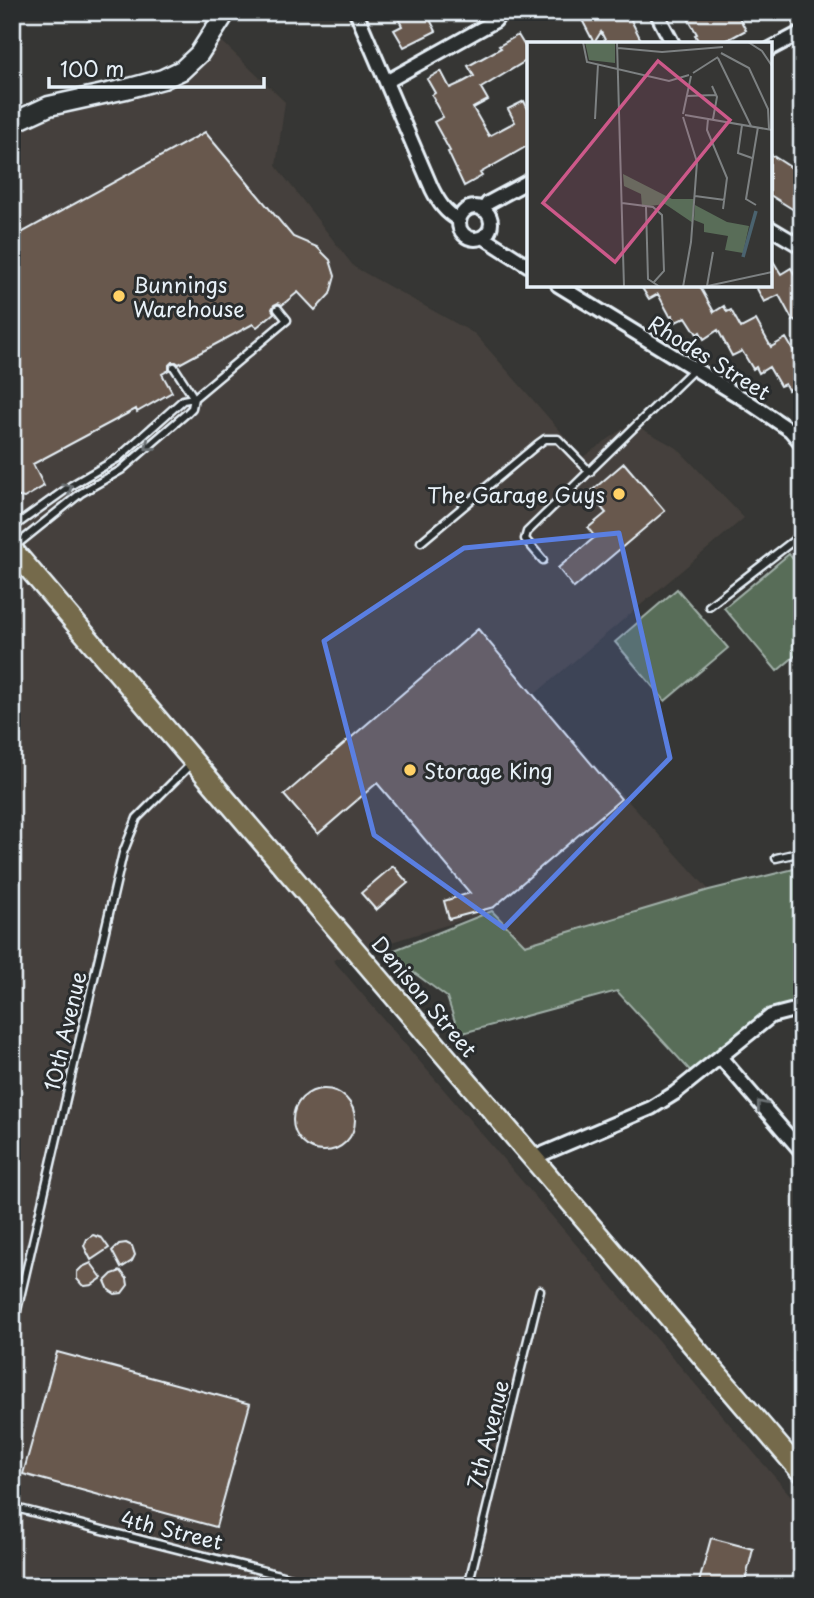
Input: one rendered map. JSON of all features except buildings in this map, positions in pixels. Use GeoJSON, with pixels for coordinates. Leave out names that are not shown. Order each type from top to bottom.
{"type":"FeatureCollection","features":[{"type":"Feature","properties":{"kind":"main road","name":"Denison Street"},"geometry":{"type":"LineString","coordinates":[[12,549],[802,1473]]}},
{"type":"Feature","properties":{"kind":"street"},"geometry":{"type":"LineString","coordinates":[[12,123],[49,106],[163,79],[182,70],[199,54],[226,12]]}},
{"type":"Feature","properties":{"kind":"street"},"geometry":{"type":"LineString","coordinates":[[356,12],[437,200],[450,215],[459,219]]}},
{"type":"Feature","properties":{"kind":"street"},"geometry":{"type":"LineString","coordinates":[[386,82],[495,21],[501,12]]}},
{"type":"Feature","properties":{"kind":"street"},"geometry":{"type":"LineString","coordinates":[[656,12],[672,42]]}},
{"type":"Feature","properties":{"kind":"street"},"geometry":{"type":"LineString","coordinates":[[772,48],[802,32]]}},
{"type":"Feature","properties":{"kind":"street"},"geometry":{"type":"LineString","coordinates":[[483,210],[488,204],[527,182]]}},
{"type":"Feature","properties":{"kind":"street"},"geometry":{"type":"LineString","coordinates":[[475,207],[487,213],[490,228],[483,237],[473,239],[463,234],[458,225],[459,219],[467,209],[475,207]]}},
{"type":"Feature","properties":{"kind":"street"},"geometry":{"type":"LineString","coordinates":[[772,229],[802,247]]}},
{"type":"Feature","properties":{"kind":"street"},"geometry":{"type":"LineString","coordinates":[[483,237],[527,265]]}},
{"type":"Feature","properties":{"kind":"street","name":"Rhodes Street"},"geometry":{"type":"LineString","coordinates":[[561,287],[790,430],[802,444]]}},
{"type":"Feature","properties":{"kind":"street"},"geometry":{"type":"LineString","coordinates":[[533,1158],[651,1108],[676,1093],[771,1016],[802,1008]]}},
{"type":"Feature","properties":{"kind":"street"},"geometry":{"type":"LineString","coordinates":[[720,1057],[802,1152]]}},
{"type":"Feature","properties":{"kind":"lane"},"geometry":{"type":"LineString","coordinates":[[12,528],[72,485],[118,458],[183,400],[194,397],[287,320],[278,309]]}},
{"type":"Feature","properties":{"kind":"lane"},"geometry":{"type":"LineString","coordinates":[[12,549],[80,493],[121,470],[192,408],[194,397],[174,368]]}},
{"type":"Feature","properties":{"kind":"lane"},"geometry":{"type":"LineString","coordinates":[[543,560],[525,536],[694,369]]}},
{"type":"Feature","properties":{"kind":"lane"},"geometry":{"type":"LineString","coordinates":[[421,542],[545,439],[558,439],[590,472]]}},
{"type":"Feature","properties":{"kind":"lane"},"geometry":{"type":"LineString","coordinates":[[709,606],[802,534]]}},
{"type":"Feature","properties":{"kind":"lane","name":"10th Avenue"},"geometry":{"type":"LineString","coordinates":[[12,1332],[123,853],[137,818],[193,761]]}},
{"type":"Feature","properties":{"kind":"lane"},"geometry":{"type":"LineString","coordinates":[[776,858],[802,852]]}},
{"type":"Feature","properties":{"kind":"lane","name":"7th Avenue"},"geometry":{"type":"LineString","coordinates":[[468,1586],[540,1290]]}},
{"type":"Feature","properties":{"kind":"lane","name":"4th Street"},"geometry":{"type":"LineString","coordinates":[[12,1507],[323,1586]]}},
{"type":"Feature","properties":{"kind":"highlighted area"},"geometry":{"type":"Polygon","coordinates":[[[619,533],[670,758],[504,928],[374,835],[324,641],[464,548],[619,533]]]}},
{"type":"Feature","properties":{"kind":"shaded area"},"geometry":{"type":"Polygon","coordinates":[[[213,33],[285,102],[276,166],[354,267],[475,334],[583,457],[631,423],[677,448],[744,518],[535,694],[709,890],[525,945],[492,911],[333,960],[802,1509],[802,1586],[12,1586],[12,123],[163,79],[213,33]]]}},
{"type":"Feature","properties":{"kind":"green space"},"geometry":{"type":"Polygon","coordinates":[[[789,554],[802,570],[802,650],[777,671],[724,608],[789,554]]]}},
{"type":"Feature","properties":{"kind":"green space"},"geometry":{"type":"Polygon","coordinates":[[[677,589],[728,648],[665,701],[615,642],[677,589]]]}},
{"type":"Feature","properties":{"kind":"green space"},"geometry":{"type":"Polygon","coordinates":[[[802,867],[802,1008],[770,1016],[696,1077],[617,991],[459,1034],[447,997],[387,953],[492,911],[525,945],[709,890],[802,867]]]}},
{"type":"Feature","properties":{"kind":"place","name":"Bunnings Warehouse"},"geometry":{"type":"Point","coordinates":[119,296]}},
{"type":"Feature","properties":{"kind":"place","name":"The Garage Guys"},"geometry":{"type":"Point","coordinates":[619,494]}},
{"type":"Feature","properties":{"kind":"place","name":"Storage King"},"geometry":{"type":"Point","coordinates":[410,770]}}]}
